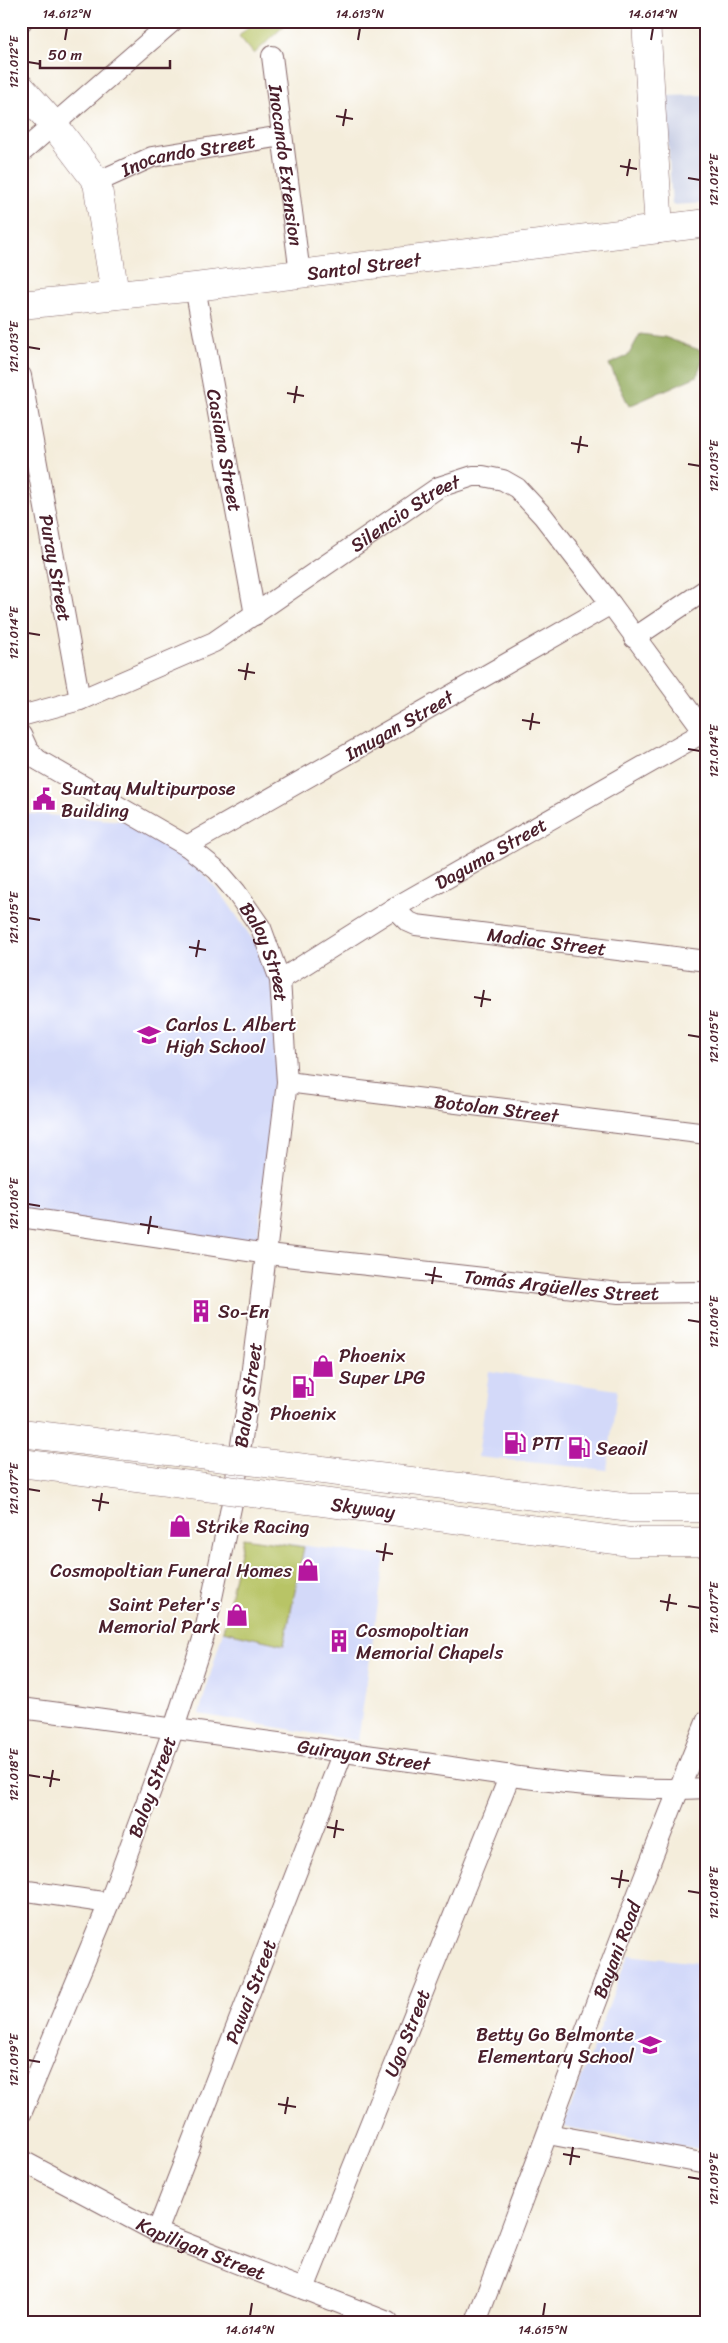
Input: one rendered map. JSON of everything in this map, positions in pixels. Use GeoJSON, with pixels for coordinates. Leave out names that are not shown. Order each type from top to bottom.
{"type":"FeatureCollection","features":[{"type":"Feature","properties":{"kind":"main road"},"geometry":{"type":"LineString","coordinates":[[646,21],[659,229]]}},
{"type":"Feature","properties":{"kind":"main road"},"geometry":{"type":"LineString","coordinates":[[21,88],[54,125],[97,182],[115,294]]}},
{"type":"Feature","properties":{"kind":"main road","name":"Santol Street"},"geometry":{"type":"LineString","coordinates":[[21,305],[195,287],[707,223]]}},
{"type":"Feature","properties":{"kind":"main road","name":"Skyway"},"geometry":{"type":"LineString","coordinates":[[21,1432],[631,1508],[707,1508]]}},
{"type":"Feature","properties":{"kind":"main road","name":"Skyway"},"geometry":{"type":"LineString","coordinates":[[21,1463],[630,1542],[707,1542]]}},
{"type":"Feature","properties":{"kind":"street"},"geometry":{"type":"LineString","coordinates":[[21,153],[173,21]]}},
{"type":"Feature","properties":{"kind":"street","name":"Inocando Extension"},"geometry":{"type":"LineString","coordinates":[[272,56],[300,274]]}},
{"type":"Feature","properties":{"kind":"street","name":"Inocando Street"},"geometry":{"type":"LineString","coordinates":[[97,182],[152,157],[282,136]]}},
{"type":"Feature","properties":{"kind":"street","name":"Casiana Street"},"geometry":{"type":"LineString","coordinates":[[195,287],[255,615]]}},
{"type":"Feature","properties":{"kind":"street","name":"Puray Street"},"geometry":{"type":"LineString","coordinates":[[21,376],[80,700]]}},
{"type":"Feature","properties":{"kind":"street","name":"Silencio Street"},"geometry":{"type":"LineString","coordinates":[[21,716],[80,700],[214,642],[439,487],[473,476],[503,480],[517,488],[543,516],[611,604],[705,733]]}},
{"type":"Feature","properties":{"kind":"street"},"geometry":{"type":"LineString","coordinates":[[634,638],[707,589]]}},
{"type":"Feature","properties":{"kind":"street","name":"Imugan Street"},"geometry":{"type":"LineString","coordinates":[[187,846],[611,604]]}},
{"type":"Feature","properties":{"kind":"street","name":"Daguma Street"},"geometry":{"type":"LineString","coordinates":[[280,980],[394,908],[705,733]]}},
{"type":"Feature","properties":{"kind":"street","name":"Baloy Street"},"geometry":{"type":"LineString","coordinates":[[21,735],[28,750],[38,760],[187,846],[217,870],[236,892],[261,928],[280,980],[287,1082],[268,1254],[233,1498],[204,1636],[174,1728],[109,1903],[21,2114]]}},
{"type":"Feature","properties":{"kind":"street","name":"Madiac Street"},"geometry":{"type":"LineString","coordinates":[[394,908],[407,921],[416,925],[707,961]]}},
{"type":"Feature","properties":{"kind":"street","name":"Botolan Street"},"geometry":{"type":"LineString","coordinates":[[287,1082],[707,1134]]}},
{"type":"Feature","properties":{"kind":"street","name":"Tomás Argüelles Street"},"geometry":{"type":"LineString","coordinates":[[21,1217],[268,1254],[619,1293],[707,1292]]}},
{"type":"Feature","properties":{"kind":"street","name":"Guirayan Street"},"geometry":{"type":"LineString","coordinates":[[21,1708],[614,1788],[678,1790],[707,1788]]}},
{"type":"Feature","properties":{"kind":"street","name":"Bayani Road"},"geometry":{"type":"LineString","coordinates":[[476,2322],[548,2134],[597,1998],[707,1720]]}},
{"type":"Feature","properties":{"kind":"street","name":"Pawai Street"},"geometry":{"type":"LineString","coordinates":[[157,2232],[343,1752]]}},
{"type":"Feature","properties":{"kind":"street","name":"Ugo Street"},"geometry":{"type":"LineString","coordinates":[[304,2288],[510,1775]]}},
{"type":"Feature","properties":{"kind":"street"},"geometry":{"type":"LineString","coordinates":[[21,1890],[109,1903]]}},
{"type":"Feature","properties":{"kind":"street"},"geometry":{"type":"LineString","coordinates":[[548,2134],[707,2164]]}},
{"type":"Feature","properties":{"kind":"street","name":"Kapiligan Street"},"geometry":{"type":"LineString","coordinates":[[21,2160],[157,2232],[388,2322]]}},
{"type":"Feature","properties":{"kind":"shaded area"},"geometry":{"type":"Polygon","coordinates":[[[707,95],[707,203],[672,205],[665,96],[707,95]]]}},
{"type":"Feature","properties":{"kind":"shaded area","name":"Carlos L. Albert High School"},"geometry":{"type":"Polygon","coordinates":[[[21,813],[136,822],[193,862],[226,900],[263,955],[272,980],[280,1090],[256,1246],[21,1211],[21,813]]]}},
{"type":"Feature","properties":{"kind":"shaded area"},"geometry":{"type":"Polygon","coordinates":[[[489,1371],[617,1390],[607,1470],[478,1457],[489,1371]]]}},
{"type":"Feature","properties":{"kind":"shaded area"},"geometry":{"type":"Polygon","coordinates":[[[243,1538],[385,1556],[358,1741],[199,1714],[223,1631],[243,1538]]]}},
{"type":"Feature","properties":{"kind":"shaded area","name":"Betty Go Belmonte Elementary School"},"geometry":{"type":"Polygon","coordinates":[[[628,1955],[707,1964],[707,2150],[563,2127],[628,1955]]]}},
{"type":"Feature","properties":{"kind":"green space"},"geometry":{"type":"Polygon","coordinates":[[[254,21],[289,21],[254,54],[239,36],[254,21]]]}},
{"type":"Feature","properties":{"kind":"green space"},"geometry":{"type":"Polygon","coordinates":[[[640,334],[664,337],[705,352],[697,376],[629,406],[609,364],[628,356],[640,334]]]}},
{"type":"Feature","properties":{"kind":"green space"},"geometry":{"type":"Polygon","coordinates":[[[243,1538],[304,1547],[284,1645],[223,1631],[243,1538]]]}},
{"type":"Feature","properties":{"kind":"place","name":"Suntay Multipurpose Building"},"geometry":{"type":"Point","coordinates":[44,799]}},
{"type":"Feature","properties":{"kind":"place","name":"Carlos L. Albert High School"},"geometry":{"type":"Point","coordinates":[149,1035]}},
{"type":"Feature","properties":{"kind":"place","name":"So-En"},"geometry":{"type":"Point","coordinates":[201,1311]}},
{"type":"Feature","properties":{"kind":"place","name":"Phoenix Super LPG"},"geometry":{"type":"Point","coordinates":[323,1366]}},
{"type":"Feature","properties":{"kind":"place","name":"Phoenix"},"geometry":{"type":"Point","coordinates":[303,1387]}},
{"type":"Feature","properties":{"kind":"place","name":"PTT"},"geometry":{"type":"Point","coordinates":[515,1443]}},
{"type":"Feature","properties":{"kind":"place","name":"Seaoil"},"geometry":{"type":"Point","coordinates":[579,1448]}},
{"type":"Feature","properties":{"kind":"place","name":"Strike Racing"},"geometry":{"type":"Point","coordinates":[180,1526]}},
{"type":"Feature","properties":{"kind":"place","name":"Cosmopoltian Funeral Homes"},"geometry":{"type":"Point","coordinates":[308,1570]}},
{"type":"Feature","properties":{"kind":"place","name":"Saint Peter's Memorial Park"},"geometry":{"type":"Point","coordinates":[237,1615]}},
{"type":"Feature","properties":{"kind":"place","name":"Cosmopoltian Memorial Chapels"},"geometry":{"type":"Point","coordinates":[339,1641]}},
{"type":"Feature","properties":{"kind":"place","name":"Betty Go Belmonte Elementary School"},"geometry":{"type":"Point","coordinates":[650,2045]}}]}
